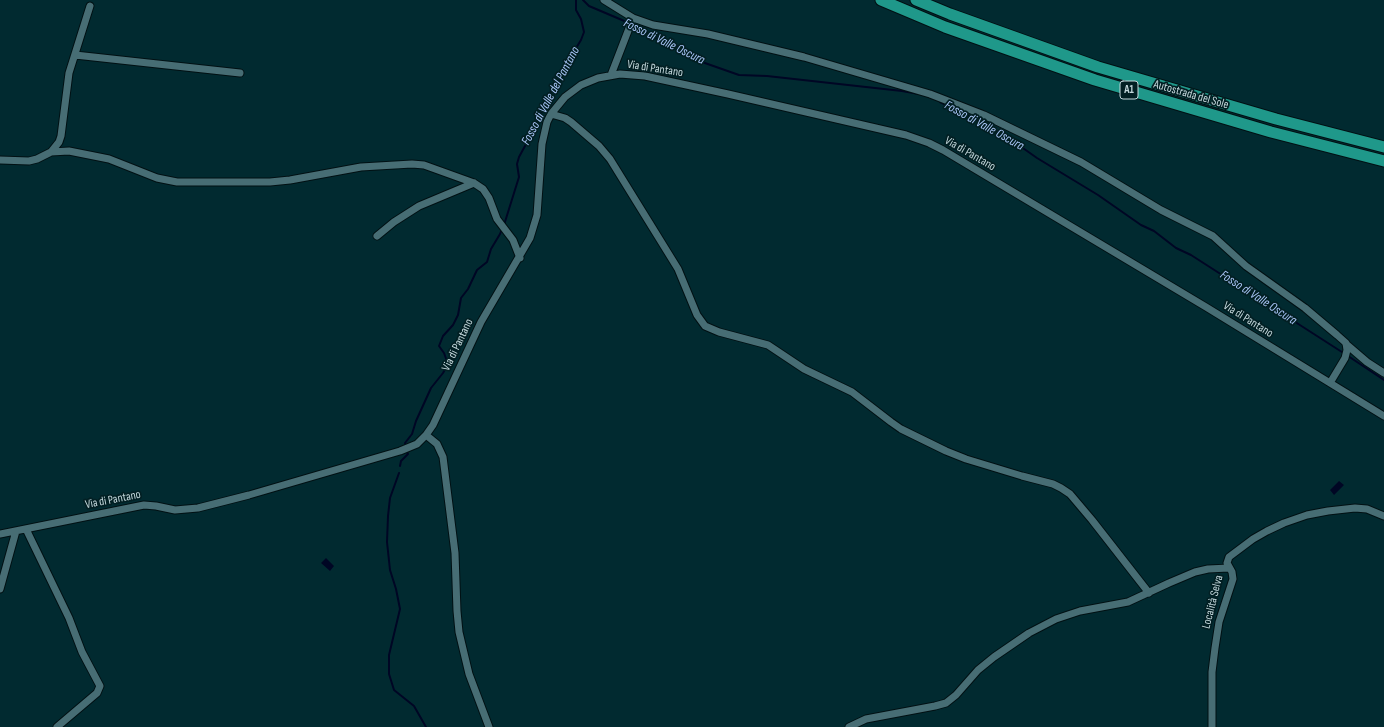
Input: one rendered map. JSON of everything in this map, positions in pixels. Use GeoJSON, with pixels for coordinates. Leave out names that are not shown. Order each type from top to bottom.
{"type":"FeatureCollection","features":[{"type":"Feature","properties":{"kind":"highway","name":"Autostrada del Sole"},"geometry":{"type":"LineString","coordinates":[[881,0],[945,27],[1095,80],[1271,132],[1384,161]]}},
{"type":"Feature","properties":{"kind":"highway","name":"Autostrada del Sole"},"geometry":{"type":"LineString","coordinates":[[916,0],[950,14],[1098,66],[1276,119],[1384,147]]}},
{"type":"Feature","properties":{"kind":"street"},"geometry":{"type":"LineString","coordinates":[[604,0],[633,18],[661,27],[708,34],[825,63],[930,94],[984,115],[1081,162],[1165,212],[1210,234],[1246,266],[1305,308],[1367,362],[1384,373]]}},
{"type":"Feature","properties":{"kind":"street"},"geometry":{"type":"LineString","coordinates":[[0,160],[29,161],[40,158],[51,152],[59,142],[68,79],[90,6]]}},
{"type":"Feature","properties":{"kind":"street"},"geometry":{"type":"LineString","coordinates":[[611,75],[633,18]]}},
{"type":"Feature","properties":{"kind":"street"},"geometry":{"type":"LineString","coordinates":[[75,55],[240,73]]}},
{"type":"Feature","properties":{"kind":"street","name":"Via di Pantano"},"geometry":{"type":"LineString","coordinates":[[0,534],[144,505],[175,510],[198,508],[249,495],[336,468],[400,451],[415,445],[426,435],[433,425],[481,322],[520,258],[530,238],[536,219],[541,147],[551,114],[562,100],[574,89],[591,81],[611,75],[626,74],[645,76],[925,141],[943,150],[1179,291],[1384,416]]}},
{"type":"Feature","properties":{"kind":"street"},"geometry":{"type":"LineString","coordinates":[[551,114],[565,118],[571,122],[599,146],[610,159],[678,268],[697,315],[705,326],[719,332],[768,345],[804,369],[852,392],[898,427],[946,451],[1017,475],[1053,484],[1061,488],[1070,494],[1092,520],[1149,593]]}},
{"type":"Feature","properties":{"kind":"street"},"geometry":{"type":"LineString","coordinates":[[51,152],[66,151],[105,158],[157,178],[172,182],[270,182],[290,180],[356,168],[417,164],[432,167],[474,183],[483,189],[488,196],[495,216],[513,240],[520,258]]}},
{"type":"Feature","properties":{"kind":"street"},"geometry":{"type":"LineString","coordinates":[[377,236],[394,222],[416,208],[474,183]]}},
{"type":"Feature","properties":{"kind":"street"},"geometry":{"type":"LineString","coordinates":[[1330,383],[1346,355],[1346,343]]}},
{"type":"Feature","properties":{"kind":"street"},"geometry":{"type":"LineString","coordinates":[[426,435],[437,444],[443,457],[455,553],[459,632],[468,674],[489,727]]}},
{"type":"Feature","properties":{"kind":"street","name":"Località Selva"},"geometry":{"type":"LineString","coordinates":[[1212,727],[1213,661],[1218,626],[1232,579],[1232,574],[1226,562],[1229,557],[1253,539],[1270,529],[1299,517],[1355,508],[1367,509],[1384,516]]}},
{"type":"Feature","properties":{"kind":"street"},"geometry":{"type":"LineString","coordinates":[[26,529],[69,618],[82,652],[100,686],[97,693],[57,727]]}},
{"type":"Feature","properties":{"kind":"street"},"geometry":{"type":"LineString","coordinates":[[0,589],[16,531]]}},
{"type":"Feature","properties":{"kind":"street"},"geometry":{"type":"LineString","coordinates":[[849,727],[870,719],[943,704],[956,695],[986,663],[1012,644],[1041,627],[1070,614],[1124,604],[1195,572],[1208,568],[1229,568]]}},
{"type":"Feature","properties":{"kind":"water"},"geometry":{"type":"Polygon","coordinates":[[[1339,481],[1344,485],[1334,495],[1330,490],[1339,481]]]}},
{"type":"Feature","properties":{"kind":"water"},"geometry":{"type":"Polygon","coordinates":[[[326,558],[334,566],[330,571],[321,563],[326,558]]]}},
{"type":"Feature","properties":{"kind":"waterway","name":"Fosso di Valle del Pantano"},"geometry":{"type":"LineString","coordinates":[[504,225],[519,177],[517,164],[519,157],[537,124],[546,101],[550,97],[550,93],[559,82],[565,66],[581,40],[584,32],[581,19],[576,10],[576,0]]}},
{"type":"Feature","properties":{"kind":"waterway","name":"Fosso di Valle Oscura"},"geometry":{"type":"LineString","coordinates":[[583,0],[589,6],[629,23]]}},
{"type":"Feature","properties":{"kind":"waterway","name":"Fosso di Valle Oscura"},"geometry":{"type":"LineString","coordinates":[[633,25],[661,41],[679,47],[702,62],[739,75],[767,76],[919,94]]}},
{"type":"Feature","properties":{"kind":"waterway","name":"Fosso di Valle Oscura"},"geometry":{"type":"LineString","coordinates":[[940,102],[973,118],[1010,139],[1037,158],[1098,195],[1141,225],[1154,231],[1176,248],[1191,255],[1345,354]]}},
{"type":"Feature","properties":{"kind":"waterway","name":"Fosso di Valle del Pantano"},"geometry":{"type":"LineString","coordinates":[[406,447],[405,443],[412,434],[416,421],[431,388],[448,364],[444,353],[439,346],[443,336],[453,325],[458,315],[461,298],[468,289],[477,270],[487,262],[491,249],[502,229]]}},
{"type":"Feature","properties":{"kind":"waterway","name":"Fosso di Valle Oscura"},"geometry":{"type":"LineString","coordinates":[[1348,356],[1384,380]]}},
{"type":"Feature","properties":{"kind":"waterway","name":"Fosso di Valle del Pantano"},"geometry":{"type":"LineString","coordinates":[[400,466],[401,461],[408,454],[407,452]]}},
{"type":"Feature","properties":{"kind":"waterway","name":"Fosso di Valle del Pantano"},"geometry":{"type":"LineString","coordinates":[[399,473],[390,498],[388,516],[387,542],[390,570],[400,609],[389,655],[389,674],[394,690],[414,706],[426,727]]}}]}
